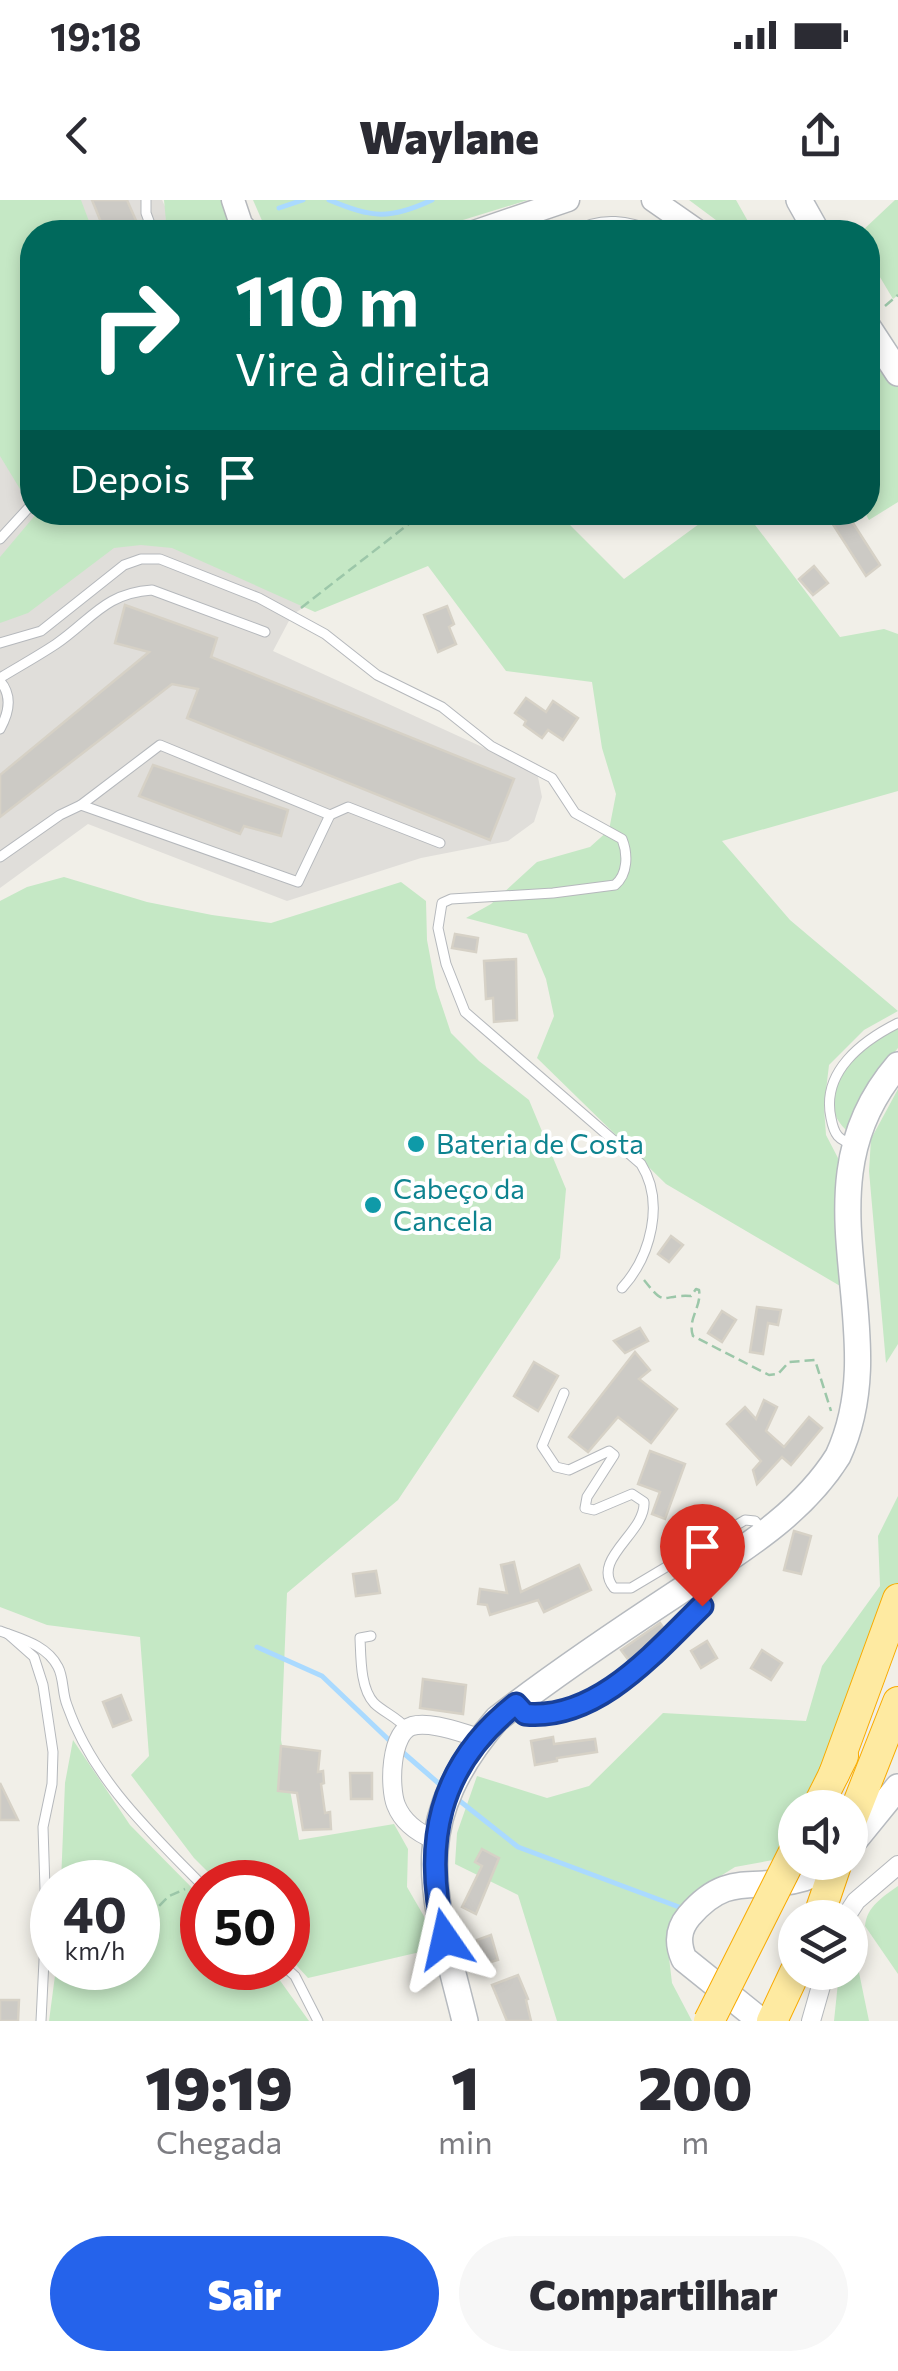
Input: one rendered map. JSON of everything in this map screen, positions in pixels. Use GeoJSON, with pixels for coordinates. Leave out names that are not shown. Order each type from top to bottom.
{"type":"FeatureCollection","features":[{"type":"Feature","properties":{"kind":"highway"},"geometry":{"type":"LineString","coordinates":[[834,1774],[898,1599]]}},
{"type":"Feature","properties":{"kind":"highway"},"geometry":{"type":"LineString","coordinates":[[826,1790],[898,1646]]}},
{"type":"Feature","properties":{"kind":"highway"},"geometry":{"type":"LineString","coordinates":[[862,1790],[898,1702]]}},
{"type":"Feature","properties":{"kind":"highway"},"geometry":{"type":"LineString","coordinates":[[869,1769],[898,1719]]}},
{"type":"Feature","properties":{"kind":"highway"},"geometry":{"type":"LineString","coordinates":[[709,2021],[779,1880]]}},
{"type":"Feature","properties":{"kind":"highway"},"geometry":{"type":"LineString","coordinates":[[772,2021],[787,1990]]}},
{"type":"Feature","properties":{"kind":"main road"},"geometry":{"type":"LineString","coordinates":[[880,314],[898,348]]}},
{"type":"Feature","properties":{"kind":"main road"},"geometry":{"type":"LineString","coordinates":[[880,346],[898,373]]}},
{"type":"Feature","properties":{"kind":"main road"},"geometry":{"type":"LineString","coordinates":[[465,2021],[437,1907],[436,1834],[450,1784],[480,1738],[516,1704],[764,1533],[796,1508],[822,1480],[848,1438],[860,1403],[868,1347],[851,1191],[856,1144],[882,1083],[898,1064]]}},
{"type":"Feature","properties":{"kind":"main road"},"geometry":{"type":"LineString","coordinates":[[868,1824],[898,1787]]}},
{"type":"Feature","properties":{"kind":"main road"},"geometry":{"type":"LineString","coordinates":[[761,2021],[684,1959],[679,1948],[680,1930],[720,1888],[800,1880]]}},
{"type":"Feature","properties":{"kind":"street"},"geometry":{"type":"LineString","coordinates":[[509,220],[568,200]]}},
{"type":"Feature","properties":{"kind":"street"},"geometry":{"type":"LineString","coordinates":[[653,200],[682,220]]}},
{"type":"Feature","properties":{"kind":"street"},"geometry":{"type":"LineString","coordinates":[[436,1834],[412,1828],[396,1805],[392,1774],[400,1742],[423,1725],[480,1738]]}},
{"type":"Feature","properties":{"kind":"street"},"geometry":{"type":"LineString","coordinates":[[857,1900],[898,1865]]}},
{"type":"Feature","properties":{"kind":"street"},"geometry":{"type":"LineString","coordinates":[[812,2021],[821,1990]]}},
{"type":"Feature","properties":{"kind":"lane"},"geometry":{"type":"LineString","coordinates":[[0,539],[20,517]]}},
{"type":"Feature","properties":{"kind":"lane"},"geometry":{"type":"LineString","coordinates":[[0,643],[41,631],[124,565],[152,558],[192,570],[326,634],[377,675],[442,707],[491,746],[552,778],[575,813],[622,839],[626,863],[621,880],[615,885],[451,899],[442,903],[438,916],[446,964],[465,1012],[641,1164],[648,1175],[654,1212],[637,1272],[622,1288]]}},
{"type":"Feature","properties":{"kind":"lane"},"geometry":{"type":"LineString","coordinates":[[0,730],[8,716],[9,702],[0,679],[58,643],[120,595],[152,590],[265,632]]}},
{"type":"Feature","properties":{"kind":"lane"},"geometry":{"type":"LineString","coordinates":[[0,857],[160,746],[330,815]]}},
{"type":"Feature","properties":{"kind":"lane"},"geometry":{"type":"LineString","coordinates":[[81,804],[298,882],[330,815],[348,807],[440,842]]}},
{"type":"Feature","properties":{"kind":"lane"},"geometry":{"type":"LineString","coordinates":[[856,1144],[844,1142],[834,1133],[828,1106],[830,1085],[867,1038],[898,1023]]}},
{"type":"Feature","properties":{"kind":"lane"},"geometry":{"type":"LineString","coordinates":[[564,1393],[543,1442],[544,1450],[562,1470],[612,1452],[614,1460],[584,1503],[589,1511],[632,1494],[644,1502],[642,1518],[608,1567],[609,1582],[614,1588],[631,1588],[745,1520],[754,1521],[764,1533]]}},
{"type":"Feature","properties":{"kind":"lane"},"geometry":{"type":"LineString","coordinates":[[516,1704],[525,1714],[533,1715],[560,1713],[591,1700],[649,1658],[702,1606]]}},
{"type":"Feature","properties":{"kind":"lane"},"geometry":{"type":"LineString","coordinates":[[4,1633],[40,1646],[58,1666],[67,1706],[109,1784],[180,1862]]}},
{"type":"Feature","properties":{"kind":"lane"},"geometry":{"type":"LineString","coordinates":[[4,1633],[34,1657],[43,1685],[53,1752],[52,1784],[43,1827],[46,1920],[41,2021]]}},
{"type":"Feature","properties":{"kind":"lane"},"geometry":{"type":"LineString","coordinates":[[370,1636],[360,1638],[363,1674],[375,1704],[394,1714],[400,1742]]}},
{"type":"Feature","properties":{"kind":"lane"},"geometry":{"type":"LineString","coordinates":[[302,1990],[318,2021]]}},
{"type":"Feature","properties":{"kind":"path"},"geometry":{"type":"LineString","coordinates":[[292,615],[407,525]]}},
{"type":"Feature","properties":{"kind":"path"},"geometry":{"type":"LineString","coordinates":[[637,1272],[659,1299],[691,1296],[699,1290],[690,1329],[696,1339],[708,1342],[716,1350],[773,1376],[789,1362],[816,1360],[832,1416]]}},
{"type":"Feature","properties":{"kind":"shaded area"},"geometry":{"type":"Polygon","coordinates":[[[0,200],[162,200],[171,220],[20,220],[20,525],[429,525],[292,615],[273,651],[537,772],[542,797],[534,822],[508,841],[421,858],[287,901],[88,824],[0,888],[0,200]]]}},
{"type":"Feature","properties":{"kind":"green space"},"geometry":{"type":"Polygon","coordinates":[[[0,200],[81,200],[88,220],[20,220],[20,489],[0,456],[0,200]]]}},
{"type":"Feature","properties":{"kind":"green space"},"geometry":{"type":"Polygon","coordinates":[[[164,200],[224,200],[231,220],[166,220],[164,200]]]}},
{"type":"Feature","properties":{"kind":"green space"},"geometry":{"type":"Polygon","coordinates":[[[253,200],[528,200],[463,220],[262,220],[253,200]]]}},
{"type":"Feature","properties":{"kind":"green space"},"geometry":{"type":"Polygon","coordinates":[[[689,200],[736,200],[747,220],[716,220],[689,200]]]}},
{"type":"Feature","properties":{"kind":"green space"},"geometry":{"type":"Polygon","coordinates":[[[898,200],[898,295],[893,299],[880,277],[880,220],[874,220],[898,200]]]}},
{"type":"Feature","properties":{"kind":"green space"},"geometry":{"type":"Polygon","coordinates":[[[880,358],[898,384],[898,502],[880,513],[880,358]]]}},
{"type":"Feature","properties":{"kind":"green space"},"geometry":{"type":"Polygon","coordinates":[[[27,525],[570,525],[624,579],[698,525],[755,525],[840,637],[884,629],[898,634],[898,791],[722,841],[790,920],[898,1011],[864,1030],[829,1065],[824,1107],[826,1135],[838,1158],[847,1290],[666,1184],[537,1058],[554,1016],[546,979],[527,934],[466,918],[491,904],[537,862],[590,847],[609,830],[616,794],[602,748],[592,682],[506,671],[428,566],[315,612],[172,548],[114,548],[28,613],[0,623],[0,557],[27,525]]]}},
{"type":"Feature","properties":{"kind":"green space"},"geometry":{"type":"Polygon","coordinates":[[[64,877],[147,902],[271,923],[401,882],[426,901],[427,940],[436,988],[451,1033],[529,1100],[566,1189],[560,1258],[398,1500],[287,1593],[281,1740],[299,1840],[394,1824],[408,1849],[407,1887],[425,1918],[433,1949],[310,1978],[310,1860],[196,1860],[131,1775],[149,1756],[140,1637],[47,1625],[0,1607],[0,901],[27,887],[64,877]]]}},
{"type":"Feature","properties":{"kind":"green space"},"geometry":{"type":"Polygon","coordinates":[[[898,1028],[898,1048],[868,1083],[846,1130],[836,1115],[836,1085],[856,1057],[898,1028]]]}},
{"type":"Feature","properties":{"kind":"green space"},"geometry":{"type":"Polygon","coordinates":[[[898,1089],[898,1344],[886,1363],[869,1171],[871,1139],[898,1089]]]}},
{"type":"Feature","properties":{"kind":"green space"},"geometry":{"type":"Polygon","coordinates":[[[898,1496],[898,1583],[812,1790],[778,1790],[778,1852],[773,1860],[735,1867],[703,1887],[668,1949],[672,1983],[692,2021],[557,2021],[518,1895],[455,1864],[457,1833],[477,1776],[547,1798],[589,1786],[663,1713],[806,1721],[822,1666],[880,1586],[878,1536],[898,1496]]]}},
{"type":"Feature","properties":{"kind":"green space"},"geometry":{"type":"Polygon","coordinates":[[[73,1740],[130,1825],[180,1876],[180,1990],[287,1990],[309,2021],[49,2021],[53,1990],[160,1990],[160,1860],[62,1860],[65,1783],[73,1740]]]}},
{"type":"Feature","properties":{"kind":"green space"},"geometry":{"type":"Polygon","coordinates":[[[898,1886],[898,1974],[868,1930],[868,1915],[881,1898],[898,1886]]]}},
{"type":"Feature","properties":{"kind":"green space"},"geometry":{"type":"Polygon","coordinates":[[[837,1990],[863,1990],[869,2021],[834,2021],[837,1990]]]}},
{"type":"Feature","properties":{"kind":"building"},"geometry":{"type":"Polygon","coordinates":[[[92,200],[127,200],[136,220],[100,220],[92,200]]]}},
{"type":"Feature","properties":{"kind":"building"},"geometry":{"type":"Polygon","coordinates":[[[833,525],[854,525],[880,565],[866,576],[833,525]]]}},
{"type":"Feature","properties":{"kind":"building"},"geometry":{"type":"Polygon","coordinates":[[[814,566],[828,583],[813,595],[799,579],[814,566]]]}},
{"type":"Feature","properties":{"kind":"building"},"geometry":{"type":"Polygon","coordinates":[[[125,605],[217,638],[211,657],[514,779],[490,840],[187,718],[198,689],[172,684],[0,817],[0,775],[149,652],[115,643],[125,605]]]}},
{"type":"Feature","properties":{"kind":"building"},"geometry":{"type":"Polygon","coordinates":[[[447,606],[456,644],[438,652],[424,615],[447,606]]]}},
{"type":"Feature","properties":{"kind":"building"},"geometry":{"type":"Polygon","coordinates":[[[526,698],[546,712],[553,701],[578,718],[563,740],[548,730],[542,738],[524,725],[526,721],[515,713],[526,698]]]}},
{"type":"Feature","properties":{"kind":"building"},"geometry":{"type":"Polygon","coordinates":[[[153,765],[288,810],[281,836],[244,826],[240,834],[139,796],[153,765]]]}},
{"type":"Feature","properties":{"kind":"building"},"geometry":{"type":"Polygon","coordinates":[[[455,934],[478,938],[476,952],[452,948],[455,934]]]}},
{"type":"Feature","properties":{"kind":"building"},"geometry":{"type":"Polygon","coordinates":[[[516,959],[517,1020],[494,1022],[493,998],[486,999],[484,961],[516,959]]]}},
{"type":"Feature","properties":{"kind":"building"},"geometry":{"type":"Polygon","coordinates":[[[671,1236],[683,1245],[669,1262],[658,1254],[671,1236]]]}},
{"type":"Feature","properties":{"kind":"building"},"geometry":{"type":"Polygon","coordinates":[[[757,1307],[781,1310],[778,1325],[768,1323],[763,1354],[750,1352],[757,1307]]]}},
{"type":"Feature","properties":{"kind":"building"},"geometry":{"type":"Polygon","coordinates":[[[722,1311],[736,1320],[722,1342],[708,1333],[722,1311]]]}},
{"type":"Feature","properties":{"kind":"building"},"geometry":{"type":"Polygon","coordinates":[[[640,1328],[648,1341],[625,1353],[614,1341],[640,1328]]]}},
{"type":"Feature","properties":{"kind":"building"},"geometry":{"type":"Polygon","coordinates":[[[635,1352],[650,1370],[639,1379],[677,1409],[651,1443],[618,1417],[588,1452],[569,1437],[635,1352]]]}},
{"type":"Feature","properties":{"kind":"building"},"geometry":{"type":"Polygon","coordinates":[[[534,1362],[558,1376],[538,1411],[514,1396],[534,1362]]]}},
{"type":"Feature","properties":{"kind":"building"},"geometry":{"type":"Polygon","coordinates":[[[764,1400],[777,1407],[766,1431],[784,1447],[809,1417],[822,1428],[791,1465],[782,1457],[757,1484],[753,1470],[761,1461],[727,1424],[745,1407],[756,1419],[764,1400]]]}},
{"type":"Feature","properties":{"kind":"building"},"geometry":{"type":"Polygon","coordinates":[[[650,1451],[685,1464],[665,1519],[652,1514],[660,1492],[638,1484],[650,1451]]]}},
{"type":"Feature","properties":{"kind":"building"},"geometry":{"type":"Polygon","coordinates":[[[794,1531],[811,1536],[801,1574],[784,1570],[794,1531]]]}},
{"type":"Feature","properties":{"kind":"building"},"geometry":{"type":"Polygon","coordinates":[[[514,1562],[521,1592],[579,1565],[591,1590],[544,1612],[538,1600],[490,1615],[487,1605],[478,1604],[480,1589],[507,1593],[501,1565],[514,1562]]]}},
{"type":"Feature","properties":{"kind":"building"},"geometry":{"type":"Polygon","coordinates":[[[376,1571],[380,1593],[356,1596],[353,1574],[376,1571]]]}},
{"type":"Feature","properties":{"kind":"building"},"geometry":{"type":"Polygon","coordinates":[[[660,1623],[665,1630],[630,1662],[621,1650],[660,1623]]]}},
{"type":"Feature","properties":{"kind":"building"},"geometry":{"type":"Polygon","coordinates":[[[707,1641],[717,1658],[701,1668],[691,1651],[707,1641]]]}},
{"type":"Feature","properties":{"kind":"building"},"geometry":{"type":"Polygon","coordinates":[[[762,1650],[782,1663],[771,1680],[751,1668],[762,1650]]]}},
{"type":"Feature","properties":{"kind":"building"},"geometry":{"type":"Polygon","coordinates":[[[423,1679],[466,1685],[463,1714],[420,1708],[423,1679]]]}},
{"type":"Feature","properties":{"kind":"building"},"geometry":{"type":"Polygon","coordinates":[[[121,1695],[131,1720],[113,1727],[103,1702],[121,1695]]]}},
{"type":"Feature","properties":{"kind":"building"},"geometry":{"type":"Polygon","coordinates":[[[553,1737],[554,1744],[595,1739],[597,1752],[535,1765],[531,1741],[553,1737]]]}},
{"type":"Feature","properties":{"kind":"building"},"geometry":{"type":"Polygon","coordinates":[[[281,1746],[320,1751],[318,1772],[323,1771],[325,1813],[330,1812],[331,1829],[303,1830],[297,1793],[278,1791],[281,1746]]]}},
{"type":"Feature","properties":{"kind":"building"},"geometry":{"type":"Polygon","coordinates":[[[350,1773],[372,1773],[372,1799],[351,1799],[350,1773]]]}},
{"type":"Feature","properties":{"kind":"building"},"geometry":{"type":"Polygon","coordinates":[[[0,1783],[18,1820],[0,1820],[0,1783]]]}},
{"type":"Feature","properties":{"kind":"building"},"geometry":{"type":"Polygon","coordinates":[[[482,1849],[499,1858],[476,1914],[462,1907],[482,1866],[475,1862],[482,1849]]]}},
{"type":"Feature","properties":{"kind":"building"},"geometry":{"type":"Polygon","coordinates":[[[491,1935],[498,1960],[484,1964],[477,1940],[491,1935]]]}},
{"type":"Feature","properties":{"kind":"building"},"geometry":{"type":"Polygon","coordinates":[[[518,1975],[528,1999],[531,2021],[507,2021],[492,1985],[518,1975]]]}},
{"type":"Feature","properties":{"kind":"building"},"geometry":{"type":"Polygon","coordinates":[[[0,2000],[19,2000],[18,2021],[0,2021],[0,2000]]]}},
{"type":"Feature","properties":{"kind":"waterway"},"geometry":{"type":"LineString","coordinates":[[279,208],[303,200]]}},
{"type":"Feature","properties":{"kind":"waterway"},"geometry":{"type":"LineString","coordinates":[[329,200],[381,214],[404,211],[432,200]]}},
{"type":"Feature","properties":{"kind":"waterway"},"geometry":{"type":"LineString","coordinates":[[257,1647],[322,1676],[391,1742]]}},
{"type":"Feature","properties":{"kind":"waterway"},"geometry":{"type":"LineString","coordinates":[[399,1749],[444,1788]]}},
{"type":"Feature","properties":{"kind":"waterway"},"geometry":{"type":"LineString","coordinates":[[456,1798],[518,1847],[679,1907]]}},
{"type":"Feature","properties":{"kind":"place","name":"Bateria de Costa"},"geometry":{"type":"Point","coordinates":[416,1144]}},
{"type":"Feature","properties":{"kind":"place","name":"Cabeço da Cancela"},"geometry":{"type":"Point","coordinates":[373,1205]}},
{"type":"Feature","properties":{"kind":"route"},"geometry":{"type":"LineString","coordinates":[[445,1939],[437,1907],[436,1832],[450,1784],[469,1752],[497,1719],[516,1704],[525,1714],[533,1715],[560,1713],[591,1700],[649,1658],[702,1606]]}}]}
